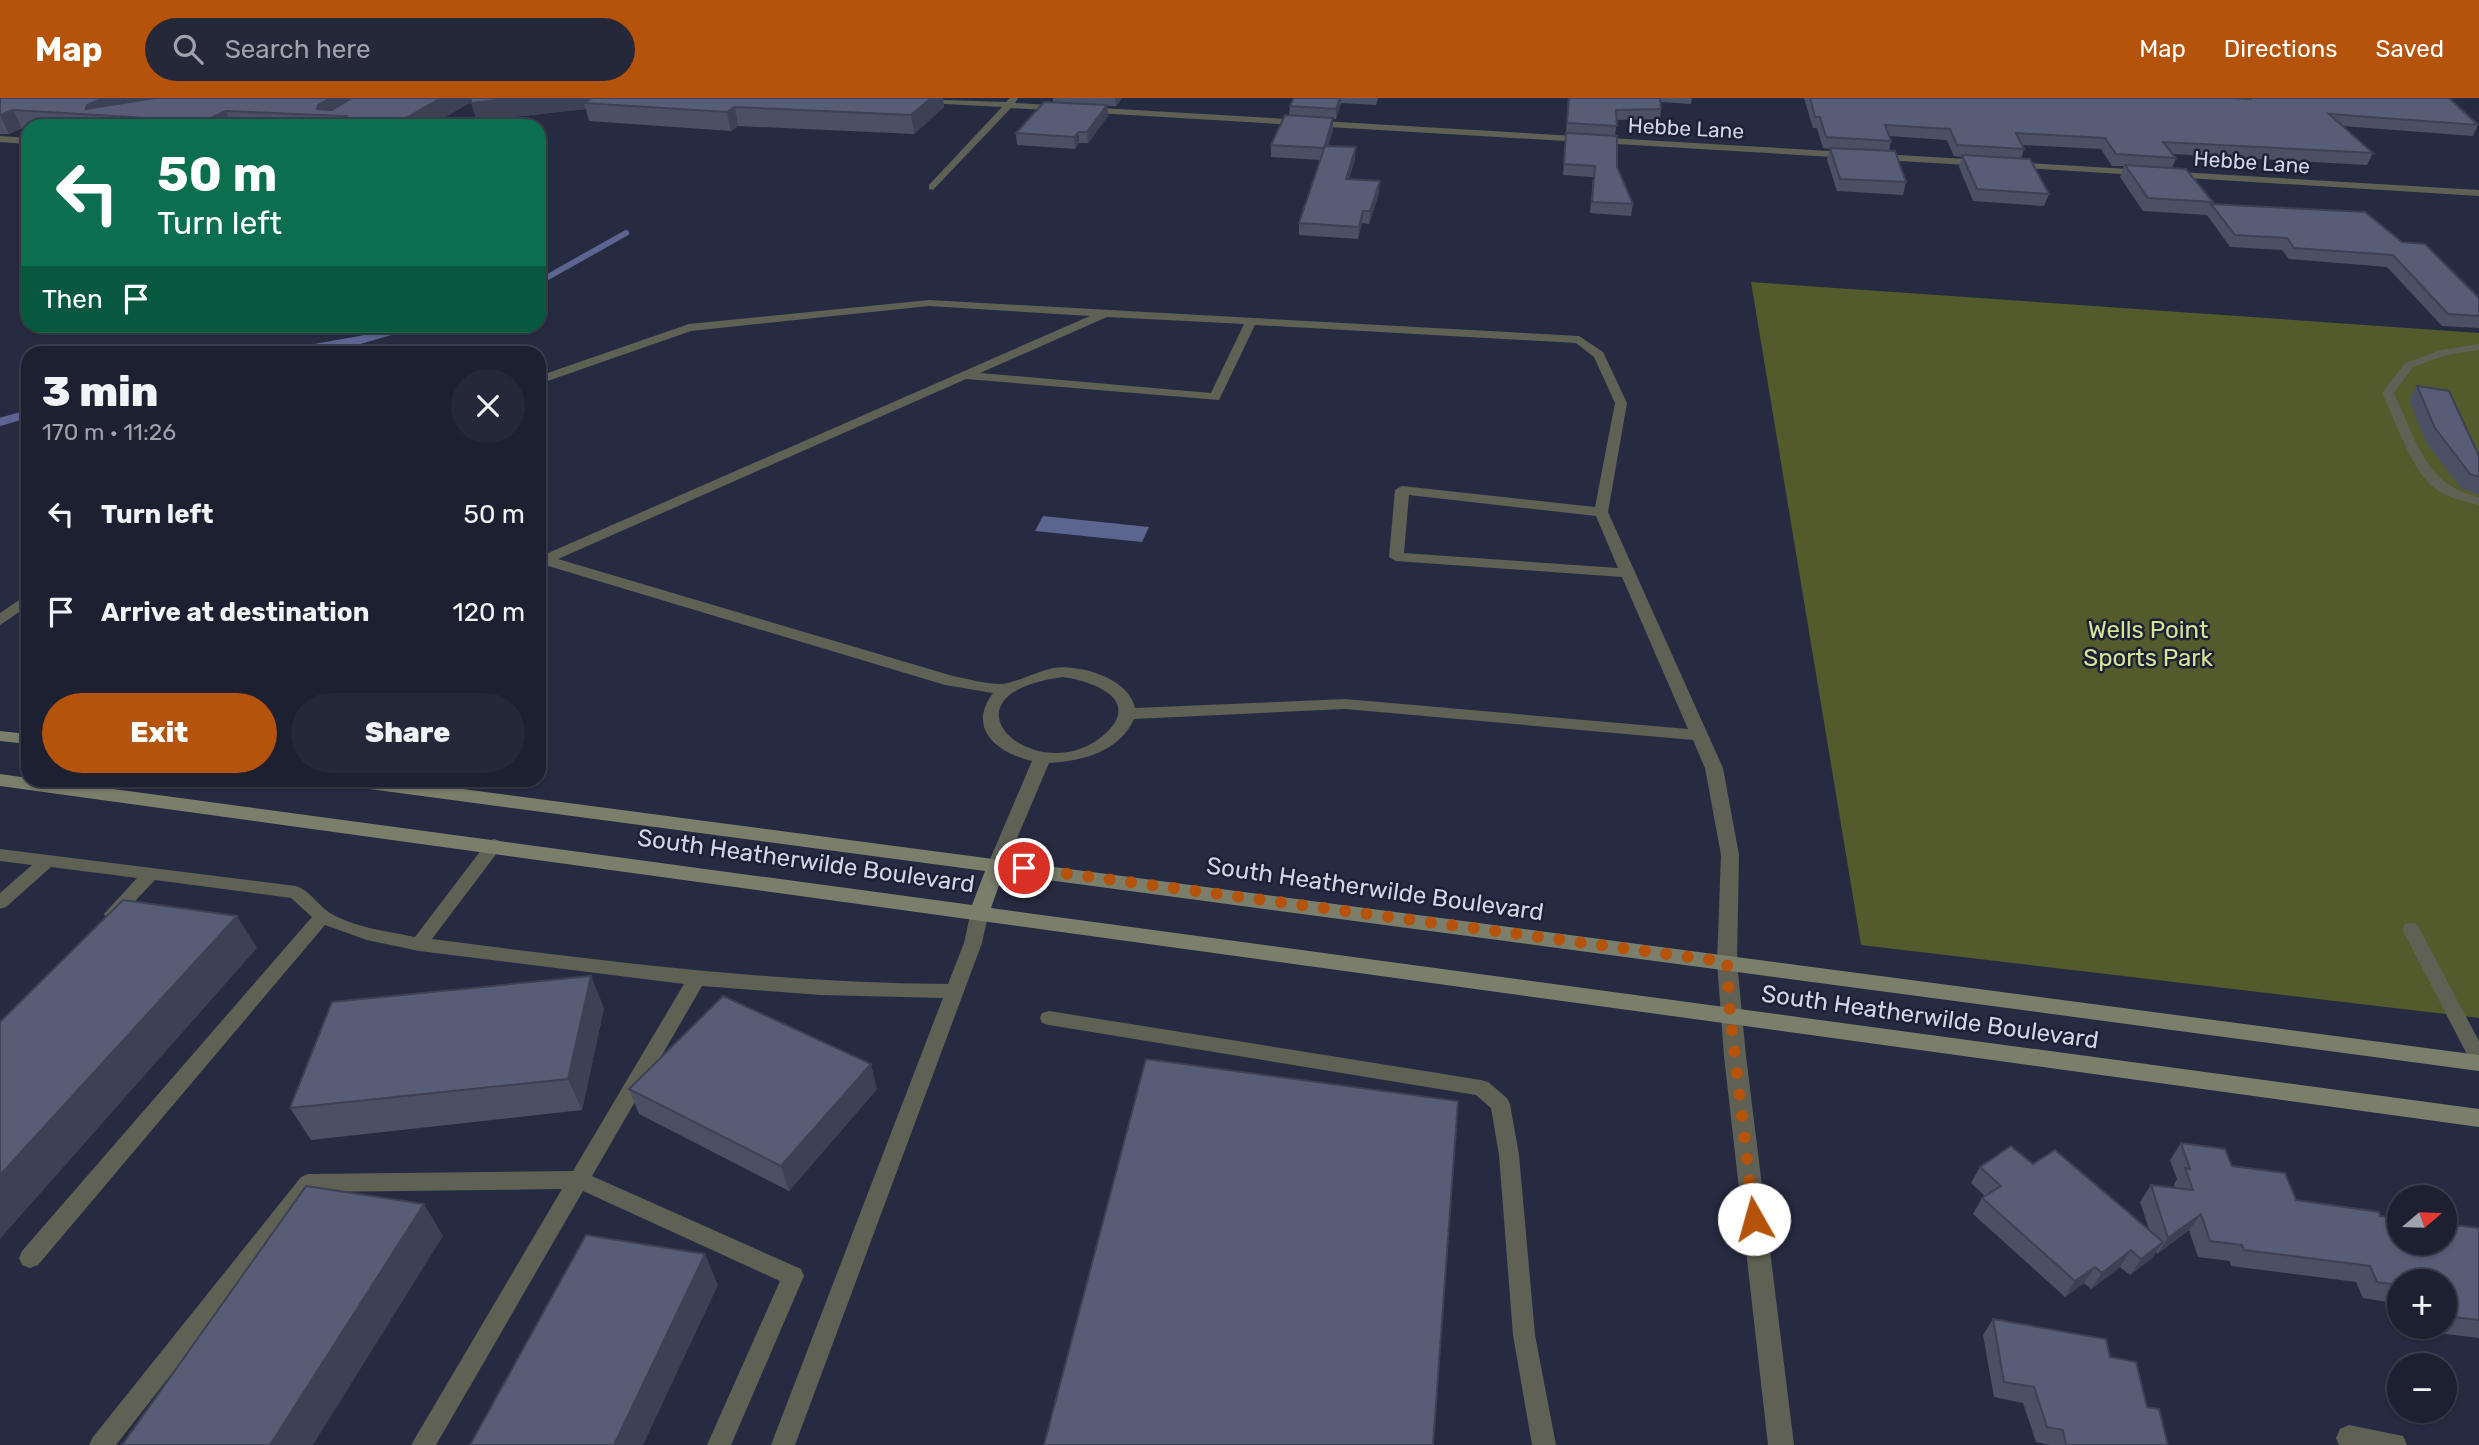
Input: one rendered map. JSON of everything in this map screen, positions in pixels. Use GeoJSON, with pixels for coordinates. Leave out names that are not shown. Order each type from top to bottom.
{"type":"FeatureCollection","features":[{"type":"Feature","properties":{"kind":"main road"},"geometry":{"type":"LineString","coordinates":[[0,736],[21,739]]}},
{"type":"Feature","properties":{"kind":"main road","name":"South Heatherwilde Boulevard"},"geometry":{"type":"LineString","coordinates":[[0,780],[21,783]]}},
{"type":"Feature","properties":{"kind":"main road","name":"South Heatherwilde Boulevard"},"geometry":{"type":"LineString","coordinates":[[53,787],[981,911],[1730,1014],[1848,1034],[2479,1118]]}},
{"type":"Feature","properties":{"kind":"main road","name":"South Heatherwilde Boulevard"},"geometry":{"type":"LineString","coordinates":[[400,787],[1727,962],[1841,981],[2479,1061]]}},
{"type":"Feature","properties":{"kind":"main road"},"geometry":{"type":"LineString","coordinates":[[981,911],[996,864]]}},
{"type":"Feature","properties":{"kind":"street","name":"Hebbe Lane"},"geometry":{"type":"LineString","coordinates":[[890,98],[1011,101],[1993,164]]}},
{"type":"Feature","properties":{"kind":"street"},"geometry":{"type":"LineString","coordinates":[[933,187],[1011,101]]}},
{"type":"Feature","properties":{"kind":"street","name":"Hebbe Lane"},"geometry":{"type":"LineString","coordinates":[[2007,164],[2479,193]]}},
{"type":"Feature","properties":{"kind":"street"},"geometry":{"type":"LineString","coordinates":[[546,378],[689,328],[929,303],[1579,341],[1599,355],[1621,403],[1601,512],[1714,768],[1730,855],[1727,962],[1730,1014],[1782,1445]]}},
{"type":"Feature","properties":{"kind":"street"},"geometry":{"type":"LineString","coordinates":[[546,559],[1105,313]]}},
{"type":"Feature","properties":{"kind":"street"},"geometry":{"type":"LineString","coordinates":[[961,375],[1215,397],[1251,321]]}},
{"type":"Feature","properties":{"kind":"street"},"geometry":{"type":"LineString","coordinates":[[1601,512],[1402,490],[1396,557],[1628,573]]}},
{"type":"Feature","properties":{"kind":"street"},"geometry":{"type":"LineString","coordinates":[[546,562],[951,681],[1006,690]]}},
{"type":"Feature","properties":{"kind":"street"},"geometry":{"type":"LineString","coordinates":[[0,620],[21,604]]}},
{"type":"Feature","properties":{"kind":"street"},"geometry":{"type":"LineString","coordinates":[[1084,673],[1116,689],[1124,701],[1126,715],[1114,735],[1088,751],[1043,756],[1021,752],[1004,742],[994,730],[991,716],[995,702],[1006,690],[1042,674],[1084,673]]}},
{"type":"Feature","properties":{"kind":"street"},"geometry":{"type":"LineString","coordinates":[[1126,715],[1346,704],[1700,735]]}},
{"type":"Feature","properties":{"kind":"street"},"geometry":{"type":"LineString","coordinates":[[996,864],[1043,756]]}},
{"type":"Feature","properties":{"kind":"street"},"geometry":{"type":"LineString","coordinates":[[2352,1445],[2349,1438],[2394,1445]]}},
{"type":"Feature","properties":{"kind":"lane"},"geometry":{"type":"LineString","coordinates":[[0,139],[21,140]]}},
{"type":"Feature","properties":{"kind":"lane"},"geometry":{"type":"LineString","coordinates":[[2479,346],[2445,352],[2409,365],[2388,393],[2425,466],[2439,485],[2468,499],[2479,500]]}},
{"type":"Feature","properties":{"kind":"lane"},"geometry":{"type":"LineString","coordinates":[[419,944],[494,845]]}},
{"type":"Feature","properties":{"kind":"lane"},"geometry":{"type":"LineString","coordinates":[[0,855],[150,876],[296,892],[313,912],[341,927],[419,944],[696,980],[867,993],[954,991]]}},
{"type":"Feature","properties":{"kind":"lane"},"geometry":{"type":"LineString","coordinates":[[0,903],[46,862]]}},
{"type":"Feature","properties":{"kind":"lane"},"geometry":{"type":"LineString","coordinates":[[103,924],[150,876]]}},
{"type":"Feature","properties":{"kind":"lane"},"geometry":{"type":"LineString","coordinates":[[783,1445],[973,943],[981,911]]}},
{"type":"Feature","properties":{"kind":"lane"},"geometry":{"type":"LineString","coordinates":[[30,1258],[322,917]]}},
{"type":"Feature","properties":{"kind":"lane"},"geometry":{"type":"LineString","coordinates":[[2411,929],[2479,1061]]}},
{"type":"Feature","properties":{"kind":"lane"},"geometry":{"type":"LineString","coordinates":[[423,1445],[696,980]]}},
{"type":"Feature","properties":{"kind":"lane"},"geometry":{"type":"LineString","coordinates":[[1049,1018],[1481,1088],[1500,1104],[1508,1155],[1524,1335],[1544,1445]]}},
{"type":"Feature","properties":{"kind":"lane"},"geometry":{"type":"LineString","coordinates":[[101,1445],[308,1183],[579,1180],[793,1276],[719,1445]]}},
{"type":"Feature","properties":{"kind":"green space","name":"Wells Point Sports Park"},"geometry":{"type":"Polygon","coordinates":[[[1751,282],[2479,333],[2479,1018],[1861,945],[1751,282]]]}},
{"type":"Feature","properties":{"kind":"water"},"geometry":{"type":"Polygon","coordinates":[[[1043,516],[1149,527],[1142,542],[1035,531],[1043,516]]]}},
{"type":"Feature","properties":{"kind":"building"},"geometry":{"type":"Polygon","coordinates":[[[0,98],[103,98],[87,105],[86,109],[155,98],[331,98],[318,105],[317,109],[332,110],[352,98],[441,98],[404,119],[341,119],[346,116],[226,111],[209,119],[146,119],[148,118],[13,110],[0,115],[0,98]]]}},
{"type":"Feature","properties":{"kind":"building"},"geometry":{"type":"Polygon","coordinates":[[[471,98],[515,98],[471,103],[471,98]]]}},
{"type":"Feature","properties":{"kind":"building"},"geometry":{"type":"Polygon","coordinates":[[[592,98],[931,98],[911,115],[735,107],[727,112],[584,103],[592,98]]]}},
{"type":"Feature","properties":{"kind":"building"},"geometry":{"type":"Polygon","coordinates":[[[1294,98],[1340,98],[1336,109],[1290,106],[1294,98]]]}},
{"type":"Feature","properties":{"kind":"building"},"geometry":{"type":"Polygon","coordinates":[[[1569,98],[1660,98],[1661,109],[1616,110],[1617,126],[1567,123],[1569,98]]]}},
{"type":"Feature","properties":{"kind":"building"},"geometry":{"type":"Polygon","coordinates":[[[1810,98],[2449,98],[2478,125],[2329,114],[2373,153],[2163,142],[2176,158],[2116,154],[2105,138],[2016,133],[2024,149],[1957,145],[1950,129],[1885,125],[1891,141],[1826,137],[1820,117],[1815,117],[1810,98]]]}},
{"type":"Feature","properties":{"kind":"building"},"geometry":{"type":"Polygon","coordinates":[[[1044,102],[1107,105],[1087,132],[1079,132],[1074,137],[1016,133],[1044,102]]]}},
{"type":"Feature","properties":{"kind":"building"},"geometry":{"type":"Polygon","coordinates":[[[1285,115],[1333,118],[1324,148],[1271,145],[1285,115]]]}},
{"type":"Feature","properties":{"kind":"building"},"geometry":{"type":"Polygon","coordinates":[[[1566,133],[1617,136],[1617,167],[1633,204],[1592,202],[1595,166],[1564,164],[1566,133]]]}},
{"type":"Feature","properties":{"kind":"building"},"geometry":{"type":"Polygon","coordinates":[[[1325,146],[1356,147],[1346,179],[1380,181],[1370,211],[1363,211],[1359,227],[1299,223],[1325,146]]]}},
{"type":"Feature","properties":{"kind":"building"},"geometry":{"type":"Polygon","coordinates":[[[1830,148],[1895,151],[1906,182],[1840,179],[1830,148]]]}},
{"type":"Feature","properties":{"kind":"building"},"geometry":{"type":"Polygon","coordinates":[[[1962,155],[2030,159],[2049,194],[1977,189],[1962,155]]]}},
{"type":"Feature","properties":{"kind":"building"},"geometry":{"type":"Polygon","coordinates":[[[2125,165],[2186,169],[2213,202],[2148,198],[2125,165]]]}},
{"type":"Feature","properties":{"kind":"building"},"geometry":{"type":"Polygon","coordinates":[[[2211,204],[2365,212],[2402,242],[2425,244],[2479,298],[2479,316],[2448,314],[2393,255],[2294,248],[2287,238],[2235,235],[2211,204]]]}},
{"type":"Feature","properties":{"kind":"building"},"geometry":{"type":"Polygon","coordinates":[[[2417,386],[2449,391],[2479,456],[2479,477],[2470,474],[2435,428],[2417,386]]]}},
{"type":"Feature","properties":{"kind":"building"},"geometry":{"type":"Polygon","coordinates":[[[123,900],[237,916],[0,1175],[0,1022],[123,900]]]}},
{"type":"Feature","properties":{"kind":"building"},"geometry":{"type":"Polygon","coordinates":[[[591,976],[568,1079],[290,1108],[332,1002],[591,976]]]}},
{"type":"Feature","properties":{"kind":"building"},"geometry":{"type":"Polygon","coordinates":[[[723,996],[871,1064],[781,1166],[629,1089],[723,996]]]}},
{"type":"Feature","properties":{"kind":"building"},"geometry":{"type":"Polygon","coordinates":[[[1146,1059],[1458,1101],[1433,1445],[1044,1445],[1146,1059]]]}},
{"type":"Feature","properties":{"kind":"building"},"geometry":{"type":"Polygon","coordinates":[[[2181,1143],[2225,1149],[2232,1166],[2285,1173],[2296,1200],[2379,1212],[2380,1216],[2387,1217],[2387,1255],[2457,1255],[2457,1225],[2479,1228],[2479,1320],[2457,1317],[2457,1269],[2387,1269],[2387,1283],[2377,1282],[2370,1266],[2244,1250],[2242,1245],[2210,1241],[2201,1214],[2168,1238],[2151,1185],[2193,1190],[2185,1168],[2190,1169],[2181,1143]]]}},
{"type":"Feature","properties":{"kind":"building"},"geometry":{"type":"Polygon","coordinates":[[[2011,1146],[2033,1164],[2055,1150],[2163,1242],[2141,1259],[2131,1250],[2102,1273],[2095,1267],[2075,1281],[1982,1198],[2001,1186],[1980,1167],[2011,1146]]]}},
{"type":"Feature","properties":{"kind":"building"},"geometry":{"type":"Polygon","coordinates":[[[306,1186],[424,1204],[270,1445],[122,1445],[306,1186]]]}},
{"type":"Feature","properties":{"kind":"building"},"geometry":{"type":"Polygon","coordinates":[[[586,1235],[705,1254],[614,1445],[470,1445],[586,1235]]]}},
{"type":"Feature","properties":{"kind":"building"},"geometry":{"type":"Polygon","coordinates":[[[1993,1319],[2106,1339],[2110,1357],[2136,1362],[2147,1407],[2159,1409],[2168,1445],[2066,1445],[2063,1430],[2047,1427],[2034,1387],[2004,1382],[1993,1319]]]}},
{"type":"Feature","properties":{"kind":"waterway"},"geometry":{"type":"LineString","coordinates":[[546,278],[626,233]]}},
{"type":"Feature","properties":{"kind":"waterway"},"geometry":{"type":"LineString","coordinates":[[326,346],[384,333]]}},
{"type":"Feature","properties":{"kind":"waterway"},"geometry":{"type":"LineString","coordinates":[[0,422],[21,416]]}},
{"type":"Feature","properties":{"kind":"route"},"geometry":{"type":"LineString","coordinates":[[1024,868],[1727,962],[1730,1014],[1754,1219]]}}]}
